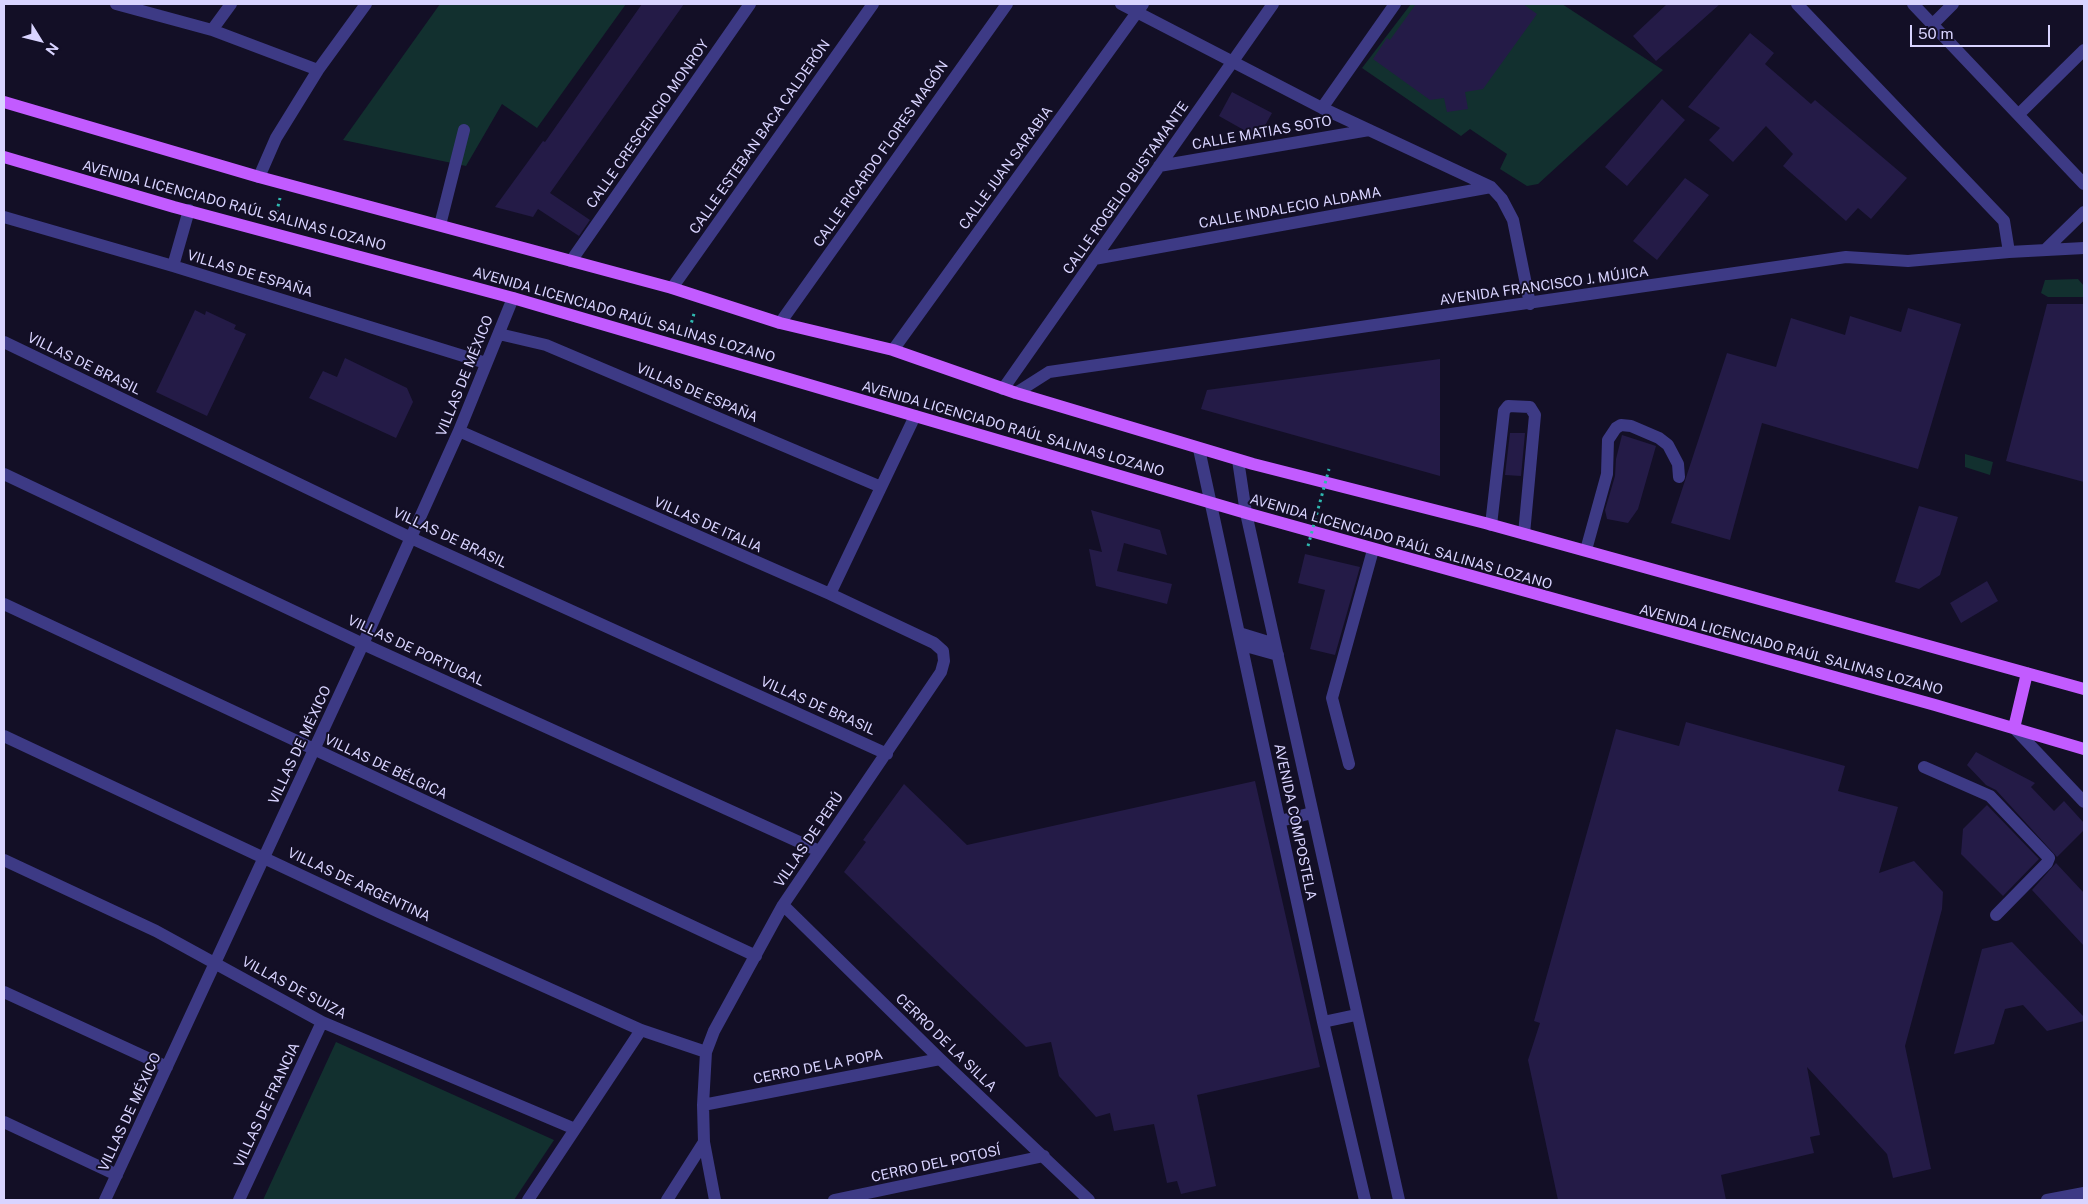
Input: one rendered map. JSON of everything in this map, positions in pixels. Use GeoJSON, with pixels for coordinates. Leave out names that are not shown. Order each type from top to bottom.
{"type":"FeatureCollection","features":[{"type":"Feature","properties":{"kind":"main road"},"geometry":{"type":"LineString","coordinates":[[4,102],[259,177],[672,288],[780,322],[893,350],[1003,389],[1199,449],[1586,550],[1872,628],[2084,689]]}},
{"type":"Feature","properties":{"kind":"main road","name":"AVENIDA LICENCIADO RAÚL SALINAS LOZANO"},"geometry":{"type":"LineString","coordinates":[[4,157],[272,233],[513,298],[1210,501],[1246,514],[2014,728],[2084,750]]}},
{"type":"Feature","properties":{"kind":"main road"},"geometry":{"type":"LineString","coordinates":[[2014,728],[2027,673]]}},
{"type":"Feature","properties":{"kind":"street"},"geometry":{"type":"LineString","coordinates":[[116,4],[212,30],[318,70]]}},
{"type":"Feature","properties":{"kind":"street"},"geometry":{"type":"LineString","coordinates":[[212,30],[231,4]]}},
{"type":"Feature","properties":{"kind":"street"},"geometry":{"type":"LineString","coordinates":[[259,177],[276,138],[318,70],[366,4]]}},
{"type":"Feature","properties":{"kind":"street","name":"CALLE CRESCENCIO MONROY"},"geometry":{"type":"LineString","coordinates":[[571,261],[750,4]]}},
{"type":"Feature","properties":{"kind":"street","name":"CALLE ESTEBAN BACA CALDERÓN"},"geometry":{"type":"LineString","coordinates":[[672,288],[873,4]]}},
{"type":"Feature","properties":{"kind":"street","name":"CALLE RICARDO FLORES MAGÓN"},"geometry":{"type":"LineString","coordinates":[[780,322],[1007,4]]}},
{"type":"Feature","properties":{"kind":"street"},"geometry":{"type":"LineString","coordinates":[[1121,4],[1140,8],[1233,61],[1322,108],[1491,187],[1502,199],[1513,220],[1530,304]]}},
{"type":"Feature","properties":{"kind":"street","name":"CALLE ROGELIO BUSTAMANTE"},"geometry":{"type":"LineString","coordinates":[[1003,389],[1272,4]]}},
{"type":"Feature","properties":{"kind":"street"},"geometry":{"type":"LineString","coordinates":[[1322,108],[1395,4]]}},
{"type":"Feature","properties":{"kind":"street"},"geometry":{"type":"LineString","coordinates":[[1798,4],[2004,222],[2009,252]]}},
{"type":"Feature","properties":{"kind":"street"},"geometry":{"type":"LineString","coordinates":[[1913,4],[2084,184]]}},
{"type":"Feature","properties":{"kind":"street"},"geometry":{"type":"LineString","coordinates":[[1933,24],[1953,4]]}},
{"type":"Feature","properties":{"kind":"street","name":"CALLE JUAN SARABIA"},"geometry":{"type":"LineString","coordinates":[[893,350],[1140,8]]}},
{"type":"Feature","properties":{"kind":"street"},"geometry":{"type":"LineString","coordinates":[[2019,114],[2084,50]]}},
{"type":"Feature","properties":{"kind":"street"},"geometry":{"type":"LineString","coordinates":[[440,225],[464,130]]}},
{"type":"Feature","properties":{"kind":"street","name":"CALLE MATIAS SOTO"},"geometry":{"type":"LineString","coordinates":[[1159,166],[1369,130]]}},
{"type":"Feature","properties":{"kind":"street","name":"CALLE INDALECIO ALDAMA"},"geometry":{"type":"LineString","coordinates":[[1094,259],[1491,187]]}},
{"type":"Feature","properties":{"kind":"street"},"geometry":{"type":"LineString","coordinates":[[173,266],[189,210]]}},
{"type":"Feature","properties":{"kind":"street"},"geometry":{"type":"LineString","coordinates":[[2045,250],[2084,212]]}},
{"type":"Feature","properties":{"kind":"street","name":"VILLAS DE ESPAÑA"},"geometry":{"type":"LineString","coordinates":[[4,217],[173,266],[486,363]]}},
{"type":"Feature","properties":{"kind":"street"},"geometry":{"type":"LineString","coordinates":[[2066,229],[2084,248]]}},
{"type":"Feature","properties":{"kind":"street","name":"AVENIDA FRANCISCO J. MÚJICA"},"geometry":{"type":"LineString","coordinates":[[1016,393],[1049,372],[1846,257],[1908,261],[2009,252],[2084,248]]}},
{"type":"Feature","properties":{"kind":"street","name":"VILLAS DE MÉXICO"},"geometry":{"type":"LineString","coordinates":[[106,1200],[364,644],[459,431],[513,298]]}},
{"type":"Feature","properties":{"kind":"street","name":"VILLAS DE ESPAÑA"},"geometry":{"type":"LineString","coordinates":[[499,334],[546,345],[881,488]]}},
{"type":"Feature","properties":{"kind":"street","name":"VILLAS DE BRASIL"},"geometry":{"type":"LineString","coordinates":[[4,342],[411,538],[887,754]]}},
{"type":"Feature","properties":{"kind":"street"},"geometry":{"type":"LineString","coordinates":[[1491,525],[1504,411],[1508,406],[1530,407],[1535,415],[1524,534]]}},
{"type":"Feature","properties":{"kind":"street"},"geometry":{"type":"LineString","coordinates":[[830,594],[916,416]]}},
{"type":"Feature","properties":{"kind":"street"},"geometry":{"type":"LineString","coordinates":[[1586,550],[1607,474],[1608,440],[1616,428],[1621,425],[1631,426],[1659,438],[1668,446],[1678,464],[1678,477]]}},
{"type":"Feature","properties":{"kind":"street","name":"VILLAS DE ITALIA"},"geometry":{"type":"LineString","coordinates":[[459,431],[830,594],[934,643],[943,651]]}},
{"type":"Feature","properties":{"kind":"street","name":"AVENIDA COMPOSTELA"},"geometry":{"type":"LineString","coordinates":[[1199,449],[1323,1022],[1365,1200]]}},
{"type":"Feature","properties":{"kind":"street","name":"AVENIDA COMPOSTELA"},"geometry":{"type":"LineString","coordinates":[[1238,460],[1246,514],[1356,1015],[1399,1200]]}},
{"type":"Feature","properties":{"kind":"street","name":"VILLAS DE PORTUGAL"},"geometry":{"type":"LineString","coordinates":[[4,474],[364,644],[819,851]]}},
{"type":"Feature","properties":{"kind":"street"},"geometry":{"type":"LineString","coordinates":[[1349,764],[1332,698],[1373,550]]}},
{"type":"Feature","properties":{"kind":"street","name":"VILLAS DE BÉLGICA"},"geometry":{"type":"LineString","coordinates":[[4,604],[756,956]]}},
{"type":"Feature","properties":{"kind":"street"},"geometry":{"type":"LineString","coordinates":[[1240,639],[1276,649]]}},
{"type":"Feature","properties":{"kind":"street","name":"VILLAS DE PERÚ"},"geometry":{"type":"LineString","coordinates":[[715,1200],[704,1142],[703,1105],[706,1052],[714,1031],[783,905],[941,672],[944,661],[943,651]]}},
{"type":"Feature","properties":{"kind":"street"},"geometry":{"type":"LineString","coordinates":[[2014,728],[2084,802]]}},
{"type":"Feature","properties":{"kind":"street","name":"VILLAS DE ARGENTINA"},"geometry":{"type":"LineString","coordinates":[[4,736],[363,905],[641,1030],[706,1052]]}},
{"type":"Feature","properties":{"kind":"street"},"geometry":{"type":"LineString","coordinates":[[1924,767],[1990,796],[2049,858],[2047,863],[1996,915]]}},
{"type":"Feature","properties":{"kind":"street"},"geometry":{"type":"LineString","coordinates":[[1280,821],[1312,813]]}},
{"type":"Feature","properties":{"kind":"street","name":"VILLAS DE SUIZA"},"geometry":{"type":"LineString","coordinates":[[4,860],[131,918],[322,1022],[575,1129]]}},
{"type":"Feature","properties":{"kind":"street","name":"CERRO DE LA SILLA"},"geometry":{"type":"LineString","coordinates":[[783,905],[940,1059],[1089,1200]]}},
{"type":"Feature","properties":{"kind":"street"},"geometry":{"type":"LineString","coordinates":[[4,992],[167,1067]]}},
{"type":"Feature","properties":{"kind":"street"},"geometry":{"type":"LineString","coordinates":[[1323,1022],[1356,1015]]}},
{"type":"Feature","properties":{"kind":"street","name":"VILLAS DE FRANCIA"},"geometry":{"type":"LineString","coordinates":[[239,1200],[322,1022]]}},
{"type":"Feature","properties":{"kind":"street"},"geometry":{"type":"LineString","coordinates":[[528,1200],[641,1030]]}},
{"type":"Feature","properties":{"kind":"street","name":"CERRO DE LA POPA"},"geometry":{"type":"LineString","coordinates":[[703,1105],[940,1059]]}},
{"type":"Feature","properties":{"kind":"street"},"geometry":{"type":"LineString","coordinates":[[4,1122],[117,1175]]}},
{"type":"Feature","properties":{"kind":"street"},"geometry":{"type":"LineString","coordinates":[[667,1200],[704,1142]]}},
{"type":"Feature","properties":{"kind":"street","name":"CERRO DEL POTOSÍ"},"geometry":{"type":"LineString","coordinates":[[834,1200],[1044,1156]]}},
{"type":"Feature","properties":{"kind":"street"},"geometry":{"type":"LineString","coordinates":[[2047,1200],[2084,1192]]}},
{"type":"Feature","properties":{"kind":"path"},"geometry":{"type":"LineString","coordinates":[[272,233],[283,183]]}},
{"type":"Feature","properties":{"kind":"path"},"geometry":{"type":"LineString","coordinates":[[684,348],[699,297]]}},
{"type":"Feature","properties":{"kind":"path"},"geometry":{"type":"LineString","coordinates":[[1308,546],[1329,469]]}},
{"type":"Feature","properties":{"kind":"green space"},"geometry":{"type":"Polygon","coordinates":[[[440,4],[626,4],[537,128],[502,104],[466,166],[343,140],[440,4]]]}},
{"type":"Feature","properties":{"kind":"green space"},"geometry":{"type":"Polygon","coordinates":[[[1411,4],[1562,4],[1663,70],[1538,184],[1527,186],[1500,169],[1507,154],[1470,129],[1461,136],[1362,68],[1411,4]]]}},
{"type":"Feature","properties":{"kind":"green space"},"geometry":{"type":"Polygon","coordinates":[[[2078,279],[2084,286],[2084,297],[2048,297],[2041,293],[2045,280],[2078,279]]]}},
{"type":"Feature","properties":{"kind":"green space"},"geometry":{"type":"Polygon","coordinates":[[[1965,454],[1993,462],[1990,475],[1965,467],[1965,454]]]}},
{"type":"Feature","properties":{"kind":"green space"},"geometry":{"type":"Polygon","coordinates":[[[336,1042],[554,1140],[514,1200],[263,1200],[336,1042]]]}},
{"type":"Feature","properties":{"kind":"building"},"geometry":{"type":"Polygon","coordinates":[[[642,4],[684,4],[550,193],[590,220],[579,236],[538,209],[533,217],[495,207],[543,141],[545,142],[642,4]]]}},
{"type":"Feature","properties":{"kind":"building"},"geometry":{"type":"Polygon","coordinates":[[[1416,4],[1523,4],[1537,14],[1483,89],[1465,92],[1468,109],[1447,112],[1444,98],[1430,100],[1373,59],[1387,38],[1390,40],[1416,4]]]}},
{"type":"Feature","properties":{"kind":"building"},"geometry":{"type":"Polygon","coordinates":[[[1667,4],[1720,4],[1656,61],[1633,36],[1667,4]]]}},
{"type":"Feature","properties":{"kind":"building"},"geometry":{"type":"Polygon","coordinates":[[[1750,33],[1774,53],[1765,64],[1811,104],[1815,100],[1907,178],[1871,219],[1858,208],[1846,221],[1783,166],[1793,154],[1766,126],[1733,162],[1709,140],[1720,128],[1688,107],[1750,33]]]}},
{"type":"Feature","properties":{"kind":"building"},"geometry":{"type":"Polygon","coordinates":[[[1232,92],[1272,113],[1258,138],[1219,116],[1232,92]]]}},
{"type":"Feature","properties":{"kind":"building"},"geometry":{"type":"Polygon","coordinates":[[[1662,99],[1685,120],[1627,186],[1605,167],[1662,99]]]}},
{"type":"Feature","properties":{"kind":"building"},"geometry":{"type":"Polygon","coordinates":[[[1685,178],[1709,195],[1657,260],[1633,241],[1685,178]]]}},
{"type":"Feature","properties":{"kind":"building"},"geometry":{"type":"Polygon","coordinates":[[[2047,304],[2084,304],[2084,482],[2006,461],[2047,304]]]}},
{"type":"Feature","properties":{"kind":"building"},"geometry":{"type":"Polygon","coordinates":[[[1908,308],[1961,324],[1918,469],[1762,423],[1730,540],[1671,523],[1727,353],[1776,367],[1791,318],[1845,335],[1850,316],[1901,332],[1908,308]]]}},
{"type":"Feature","properties":{"kind":"building"},"geometry":{"type":"Polygon","coordinates":[[[195,310],[205,315],[206,311],[236,325],[234,329],[246,334],[207,416],[156,392],[195,310]]]}},
{"type":"Feature","properties":{"kind":"building"},"geometry":{"type":"Polygon","coordinates":[[[345,358],[407,388],[413,402],[396,438],[309,398],[323,371],[337,377],[345,358]]]}},
{"type":"Feature","properties":{"kind":"building"},"geometry":{"type":"Polygon","coordinates":[[[1440,359],[1440,476],[1201,409],[1207,390],[1440,359]]]}},
{"type":"Feature","properties":{"kind":"building"},"geometry":{"type":"Polygon","coordinates":[[[1510,433],[1525,433],[1521,476],[1505,475],[1510,433]]]}},
{"type":"Feature","properties":{"kind":"building"},"geometry":{"type":"Polygon","coordinates":[[[1622,435],[1656,446],[1638,509],[1628,523],[1607,519],[1605,510],[1615,476],[1616,459],[1622,435]]]}},
{"type":"Feature","properties":{"kind":"building"},"geometry":{"type":"Polygon","coordinates":[[[1919,506],[1958,517],[1940,575],[1919,589],[1895,582],[1919,506]]]}},
{"type":"Feature","properties":{"kind":"building"},"geometry":{"type":"Polygon","coordinates":[[[1091,510],[1160,530],[1167,555],[1124,543],[1117,571],[1172,584],[1167,604],[1096,586],[1089,549],[1102,552],[1091,510]]]}},
{"type":"Feature","properties":{"kind":"building"},"geometry":{"type":"Polygon","coordinates":[[[1305,554],[1360,567],[1335,655],[1310,649],[1325,590],[1298,583],[1305,554]]]}},
{"type":"Feature","properties":{"kind":"building"},"geometry":{"type":"Polygon","coordinates":[[[1987,581],[1998,601],[1961,623],[1950,603],[1987,581]]]}},
{"type":"Feature","properties":{"kind":"building"},"geometry":{"type":"Polygon","coordinates":[[[1686,722],[1845,766],[1838,791],[1898,807],[1879,873],[1914,861],[1943,892],[1942,909],[1905,1046],[1931,1169],[1893,1178],[1887,1154],[1807,1067],[1820,1135],[1810,1137],[1814,1153],[1721,1175],[1726,1200],[1558,1200],[1528,1060],[1540,1023],[1534,1021],[1616,729],[1679,746],[1686,722]]]}},
{"type":"Feature","properties":{"kind":"building"},"geometry":{"type":"Polygon","coordinates":[[[1976,752],[2035,783],[2031,787],[2054,811],[2064,801],[2084,823],[2084,830],[2057,857],[1996,790],[1986,785],[1967,765],[1976,752]]]}},
{"type":"Feature","properties":{"kind":"building"},"geometry":{"type":"Polygon","coordinates":[[[1255,781],[1320,1067],[1197,1095],[1216,1186],[1181,1194],[1177,1181],[1167,1183],[1154,1124],[1114,1131],[1110,1113],[1096,1117],[1059,1076],[1051,1042],[1026,1047],[844,872],[866,842],[863,840],[904,784],[967,845],[1255,781]]]}},
{"type":"Feature","properties":{"kind":"building"},"geometry":{"type":"Polygon","coordinates":[[[1987,805],[2039,859],[2003,896],[1961,854],[1963,829],[1987,805]]]}},
{"type":"Feature","properties":{"kind":"building"},"geometry":{"type":"Polygon","coordinates":[[[2056,863],[2084,893],[2084,946],[2032,890],[2056,863]]]}},
{"type":"Feature","properties":{"kind":"building"},"geometry":{"type":"Polygon","coordinates":[[[2012,942],[2084,1017],[2084,1021],[2047,1031],[2023,1005],[2005,1009],[1994,1044],[1954,1054],[1982,949],[2012,942]]]}}]}
